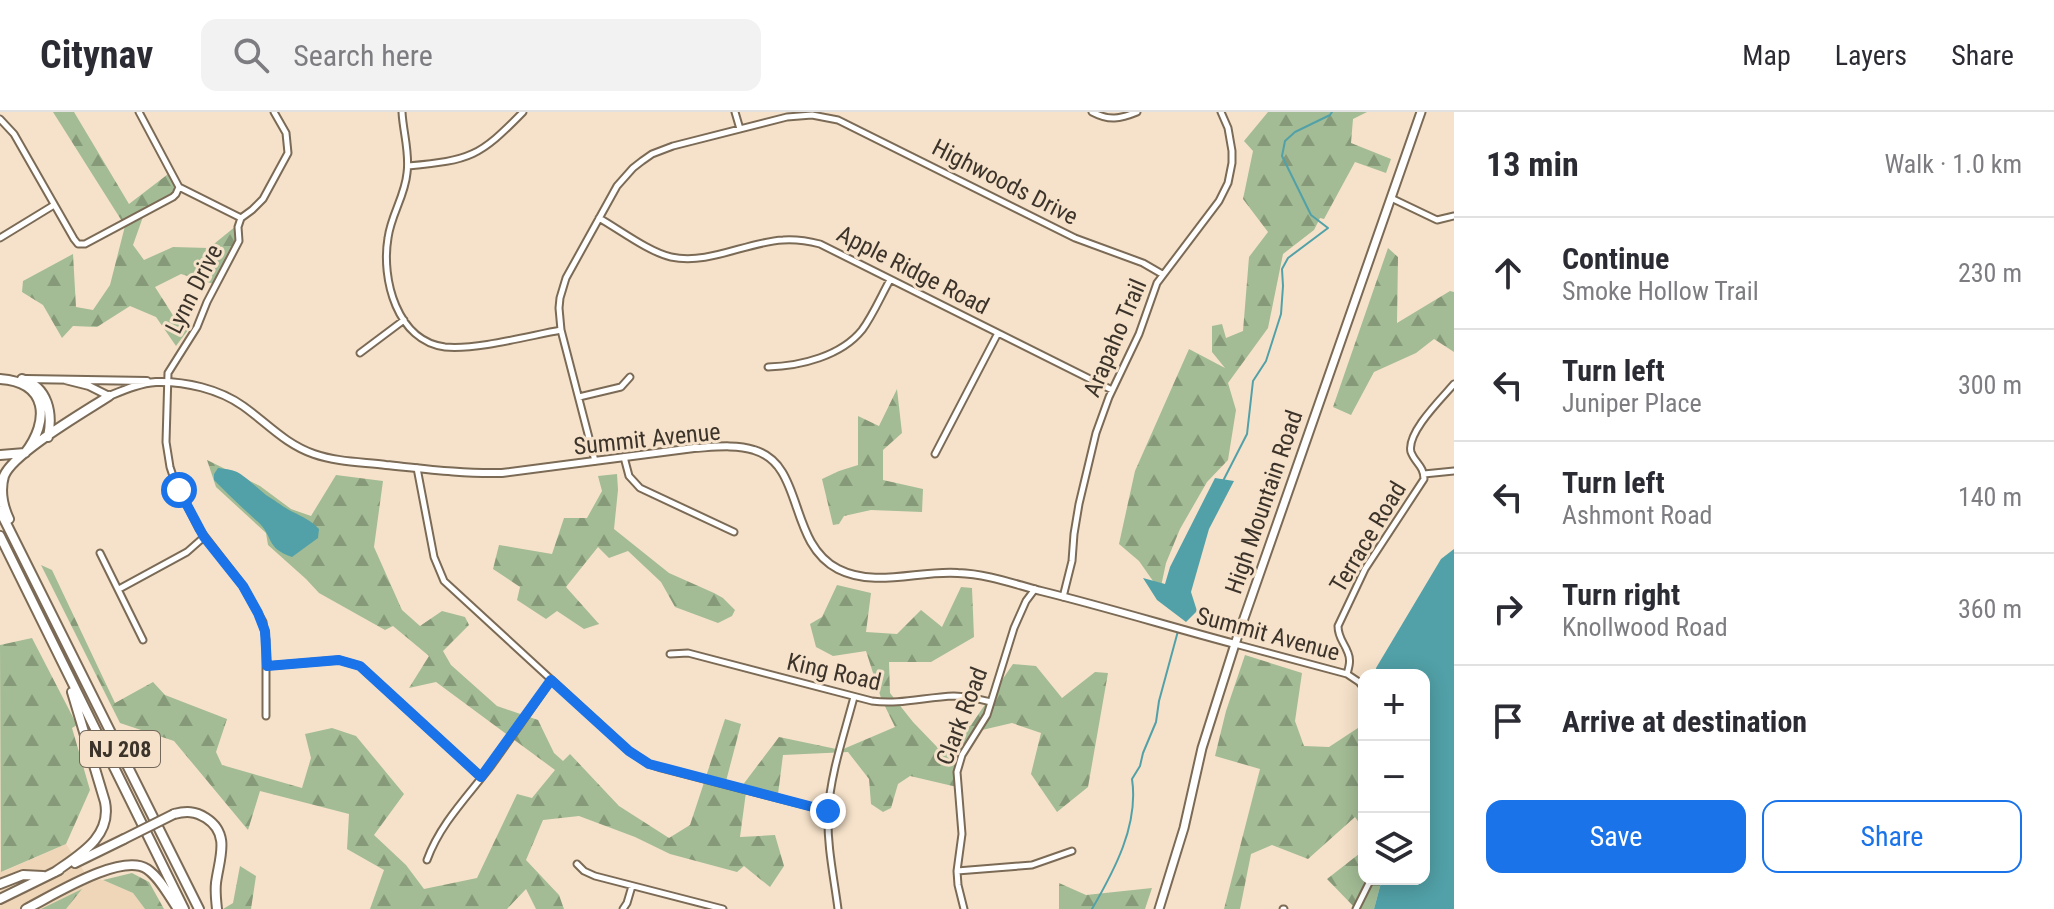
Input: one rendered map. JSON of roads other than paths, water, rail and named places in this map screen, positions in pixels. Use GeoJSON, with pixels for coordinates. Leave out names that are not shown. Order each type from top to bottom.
{"type":"FeatureCollection","features":[{"type":"Feature","properties":{"kind":"highway"},"geometry":{"type":"LineString","coordinates":[[0,379],[25,385],[38,402],[42,419],[34,441],[25,453],[0,455]]}},
{"type":"Feature","properties":{"kind":"highway"},"geometry":{"type":"LineString","coordinates":[[19,379],[32,383],[45,397],[51,416],[48,437]]}},
{"type":"Feature","properties":{"kind":"highway"},"geometry":{"type":"LineString","coordinates":[[40,589],[6,512],[1,492],[4,474],[25,453],[109,396]]}},
{"type":"Feature","properties":{"kind":"highway","name":"NJ 208"},"geometry":{"type":"LineString","coordinates":[[0,511],[199,909]]}},
{"type":"Feature","properties":{"kind":"highway","name":"NJ 208"},"geometry":{"type":"LineString","coordinates":[[0,536],[184,909]]}},
{"type":"Feature","properties":{"kind":"highway"},"geometry":{"type":"LineString","coordinates":[[0,548],[36,610]]}},
{"type":"Feature","properties":{"kind":"highway"},"geometry":{"type":"LineString","coordinates":[[0,884],[23,875],[51,874],[83,852],[103,828],[106,815],[87,741],[58,654]]}},
{"type":"Feature","properties":{"kind":"highway"},"geometry":{"type":"LineString","coordinates":[[0,899],[174,814],[184,812],[202,816],[213,824],[220,835],[223,848],[216,883],[217,909]]}},
{"type":"Feature","properties":{"kind":"highway"},"geometry":{"type":"LineString","coordinates":[[26,909],[103,871],[125,864],[139,865],[150,872],[178,909]]}},
{"type":"Feature","properties":{"kind":"main road","name":"High Mountain Road"},"geometry":{"type":"LineString","coordinates":[[1159,909],[1186,820],[1202,748],[1235,644],[1421,112]]}},
{"type":"Feature","properties":{"kind":"street"},"geometry":{"type":"LineString","coordinates":[[139,112],[179,187],[241,218],[263,199],[288,153],[286,133],[274,112]]}},
{"type":"Feature","properties":{"kind":"street"},"geometry":{"type":"LineString","coordinates":[[402,112],[408,166],[405,186],[390,225],[386,250],[390,288],[404,320],[424,340],[449,347],[561,330]]}},
{"type":"Feature","properties":{"kind":"street"},"geometry":{"type":"LineString","coordinates":[[408,166],[448,162],[469,156],[498,138],[523,112]]}},
{"type":"Feature","properties":{"kind":"street"},"geometry":{"type":"LineString","coordinates":[[735,112],[740,129]]}},
{"type":"Feature","properties":{"kind":"street"},"geometry":{"type":"LineString","coordinates":[[1092,112],[1116,119],[1137,112]]}},
{"type":"Feature","properties":{"kind":"street","name":"Arapaho Trail"},"geometry":{"type":"LineString","coordinates":[[1063,597],[1072,561],[1079,504],[1096,433],[1112,390],[1130,355],[1151,295],[1162,274],[1219,201],[1228,183],[1232,151],[1221,112]]}},
{"type":"Feature","properties":{"kind":"street","name":"Highwoods Drive"},"geometry":{"type":"LineString","coordinates":[[595,461],[561,330],[559,308],[562,288],[625,177],[652,154],[673,146],[787,117],[827,115],[1075,238],[1143,263],[1162,274]]}},
{"type":"Feature","properties":{"kind":"street"},"geometry":{"type":"LineString","coordinates":[[0,119],[14,134],[75,242],[85,244],[173,197],[179,187]]}},
{"type":"Feature","properties":{"kind":"street"},"geometry":{"type":"LineString","coordinates":[[1390,198],[1437,220],[1454,216]]}},
{"type":"Feature","properties":{"kind":"street"},"geometry":{"type":"LineString","coordinates":[[0,238],[54,205]]}},
{"type":"Feature","properties":{"kind":"street","name":"Lynn Drive"},"geometry":{"type":"LineString","coordinates":[[169,383],[168,373],[197,327],[239,241],[241,218]]}},
{"type":"Feature","properties":{"kind":"street","name":"Apple Ridge Road"},"geometry":{"type":"LineString","coordinates":[[599,218],[651,249],[670,256],[701,258],[769,242],[795,240],[832,249],[1112,390]]}},
{"type":"Feature","properties":{"kind":"street"},"geometry":{"type":"LineString","coordinates":[[768,367],[785,367],[826,355],[844,346],[860,333],[890,280]]}},
{"type":"Feature","properties":{"kind":"street"},"geometry":{"type":"LineString","coordinates":[[360,353],[404,320]]}},
{"type":"Feature","properties":{"kind":"street"},"geometry":{"type":"LineString","coordinates":[[935,454],[998,333]]}},
{"type":"Feature","properties":{"kind":"street"},"geometry":{"type":"LineString","coordinates":[[579,397],[621,387],[630,377]]}},
{"type":"Feature","properties":{"kind":"street","name":"Summit Avenue"},"geometry":{"type":"LineString","coordinates":[[19,379],[193,385],[229,397],[289,442],[314,454],[337,460],[417,468],[502,473],[694,448],[754,450],[770,458],[782,470],[812,547],[841,571],[872,578],[958,573],[989,577],[1347,674],[1358,681]]}},
{"type":"Feature","properties":{"kind":"street","name":"Summit Avenue"},"geometry":{"type":"LineString","coordinates":[[65,380],[89,386],[109,396],[154,382]]}},
{"type":"Feature","properties":{"kind":"street"},"geometry":{"type":"LineString","coordinates":[[169,383],[166,442],[170,467],[204,537],[243,586],[265,631],[266,716]]}},
{"type":"Feature","properties":{"kind":"street","name":"Terrace Road"},"geometry":{"type":"LineString","coordinates":[[1347,674],[1349,659],[1338,635],[1338,626],[1365,569],[1421,484],[1424,474],[1411,451],[1411,439],[1454,384]]}},
{"type":"Feature","properties":{"kind":"street"},"geometry":{"type":"LineString","coordinates":[[624,457],[629,476],[640,488],[734,532]]}},
{"type":"Feature","properties":{"kind":"street"},"geometry":{"type":"LineString","coordinates":[[417,468],[434,557],[444,581],[629,751],[649,764],[828,811]]}},
{"type":"Feature","properties":{"kind":"street"},"geometry":{"type":"LineString","coordinates":[[1424,474],[1454,471]]}},
{"type":"Feature","properties":{"kind":"street"},"geometry":{"type":"LineString","coordinates":[[119,589],[187,552],[204,537]]}},
{"type":"Feature","properties":{"kind":"street"},"geometry":{"type":"LineString","coordinates":[[100,553],[143,640]]}},
{"type":"Feature","properties":{"kind":"street","name":"Clark Road"},"geometry":{"type":"LineString","coordinates":[[964,909],[957,871],[962,834],[957,772],[962,755],[981,727],[1014,628],[1035,589]]}},
{"type":"Feature","properties":{"kind":"street","name":"King Road"},"geometry":{"type":"LineString","coordinates":[[670,654],[688,653],[883,703],[951,696],[991,702]]}},
{"type":"Feature","properties":{"kind":"street"},"geometry":{"type":"LineString","coordinates":[[267,666],[339,660],[360,666],[481,777]]}},
{"type":"Feature","properties":{"kind":"street"},"geometry":{"type":"LineString","coordinates":[[427,860],[446,822],[551,680]]}},
{"type":"Feature","properties":{"kind":"street"},"geometry":{"type":"LineString","coordinates":[[838,909],[828,811],[854,697]]}},
{"type":"Feature","properties":{"kind":"street"},"geometry":{"type":"LineString","coordinates":[[957,871],[1032,865],[1072,851]]}},
{"type":"Feature","properties":{"kind":"street"},"geometry":{"type":"LineString","coordinates":[[577,864],[595,876],[723,909]]}},
{"type":"Feature","properties":{"kind":"street"},"geometry":{"type":"LineString","coordinates":[[1356,909],[1368,885]]}},
{"type":"Feature","properties":{"kind":"street"},"geometry":{"type":"LineString","coordinates":[[623,909],[632,886]]}},
{"type":"Feature","properties":{"kind":"water"},"geometry":{"type":"Polygon","coordinates":[[[218,468],[240,474],[266,495],[310,521],[319,529],[318,538],[292,557],[278,550],[262,526],[214,480],[218,468]]]}},
{"type":"Feature","properties":{"kind":"water"},"geometry":{"type":"Polygon","coordinates":[[[1215,478],[1234,481],[1209,529],[1191,592],[1197,611],[1186,622],[1157,600],[1143,578],[1165,584],[1170,567],[1215,478]]]}},
{"type":"Feature","properties":{"kind":"water"},"geometry":{"type":"Polygon","coordinates":[[[1454,549],[1454,909],[1374,909],[1380,885],[1430,885],[1430,669],[1376,668],[1441,559],[1454,549]]]}},
{"type":"Feature","properties":{"kind":"waterway"},"geometry":{"type":"LineString","coordinates":[[1223,481],[1247,434],[1253,381],[1266,361],[1281,314],[1282,269],[1288,258],[1328,228],[1311,215],[1282,156],[1285,141],[1295,132],[1332,112]]}},
{"type":"Feature","properties":{"kind":"waterway"},"geometry":{"type":"LineString","coordinates":[[1092,909],[1123,847],[1132,813],[1132,779],[1156,722],[1178,631]]}}]}
